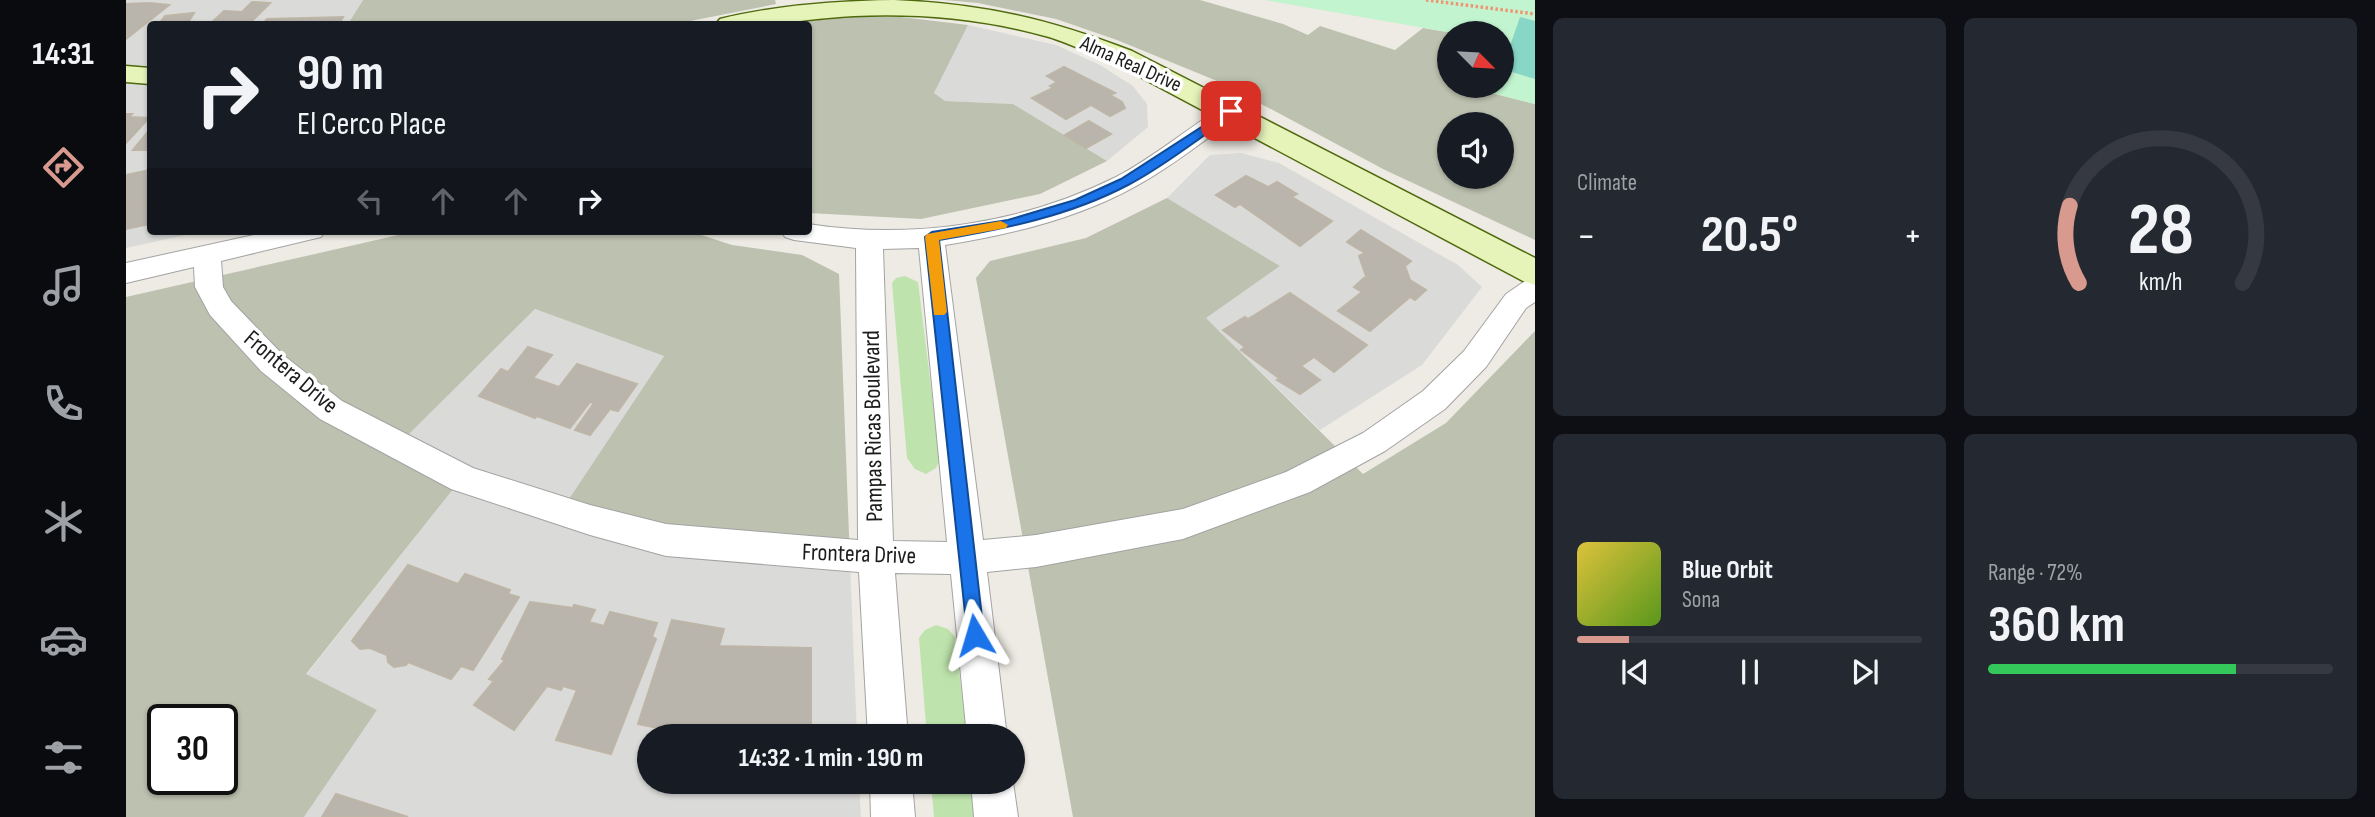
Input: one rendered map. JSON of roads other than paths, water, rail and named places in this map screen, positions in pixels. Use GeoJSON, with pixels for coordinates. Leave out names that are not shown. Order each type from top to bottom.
{"type":"FeatureCollection","features":[{"type":"Feature","properties":{"kind":"street","name":"Alma Real Drive"},"geometry":{"type":"LineString","coordinates":[[744,21],[788,12],[852,6],[913,6],[986,14],[1057,32],[1123,57],[1231,111],[1493,253],[1535,273]]}},
{"type":"Feature","properties":{"kind":"street"},"geometry":{"type":"LineString","coordinates":[[126,74],[147,76]]}},
{"type":"Feature","properties":{"kind":"street"},"geometry":{"type":"LineString","coordinates":[[812,233],[869,240],[932,237],[1009,224],[1079,203],[1126,182],[1231,111]]}},
{"type":"Feature","properties":{"kind":"street"},"geometry":{"type":"LineString","coordinates":[[126,273],[294,235]]}},
{"type":"Feature","properties":{"kind":"street"},"geometry":{"type":"LineString","coordinates":[[932,237],[985,724]]}},
{"type":"Feature","properties":{"kind":"street","name":"Pampas Ricas Boulevard"},"geometry":{"type":"LineString","coordinates":[[869,240],[876,556],[887,724]]}},
{"type":"Feature","properties":{"kind":"street","name":"Frontera Drive"},"geometry":{"type":"LineString","coordinates":[[207,255],[209,287],[220,308],[272,363],[331,410],[463,479],[590,520],[666,540],[836,556],[966,558],[1036,551],[1183,524],[1298,482],[1374,442],[1434,400],[1475,359],[1517,301],[1535,288]]}},
{"type":"Feature","properties":{"kind":"street"},"geometry":{"type":"LineString","coordinates":[[892,794],[893,817]]}},
{"type":"Feature","properties":{"kind":"street"},"geometry":{"type":"LineString","coordinates":[[993,794],[996,817]]}}]}
